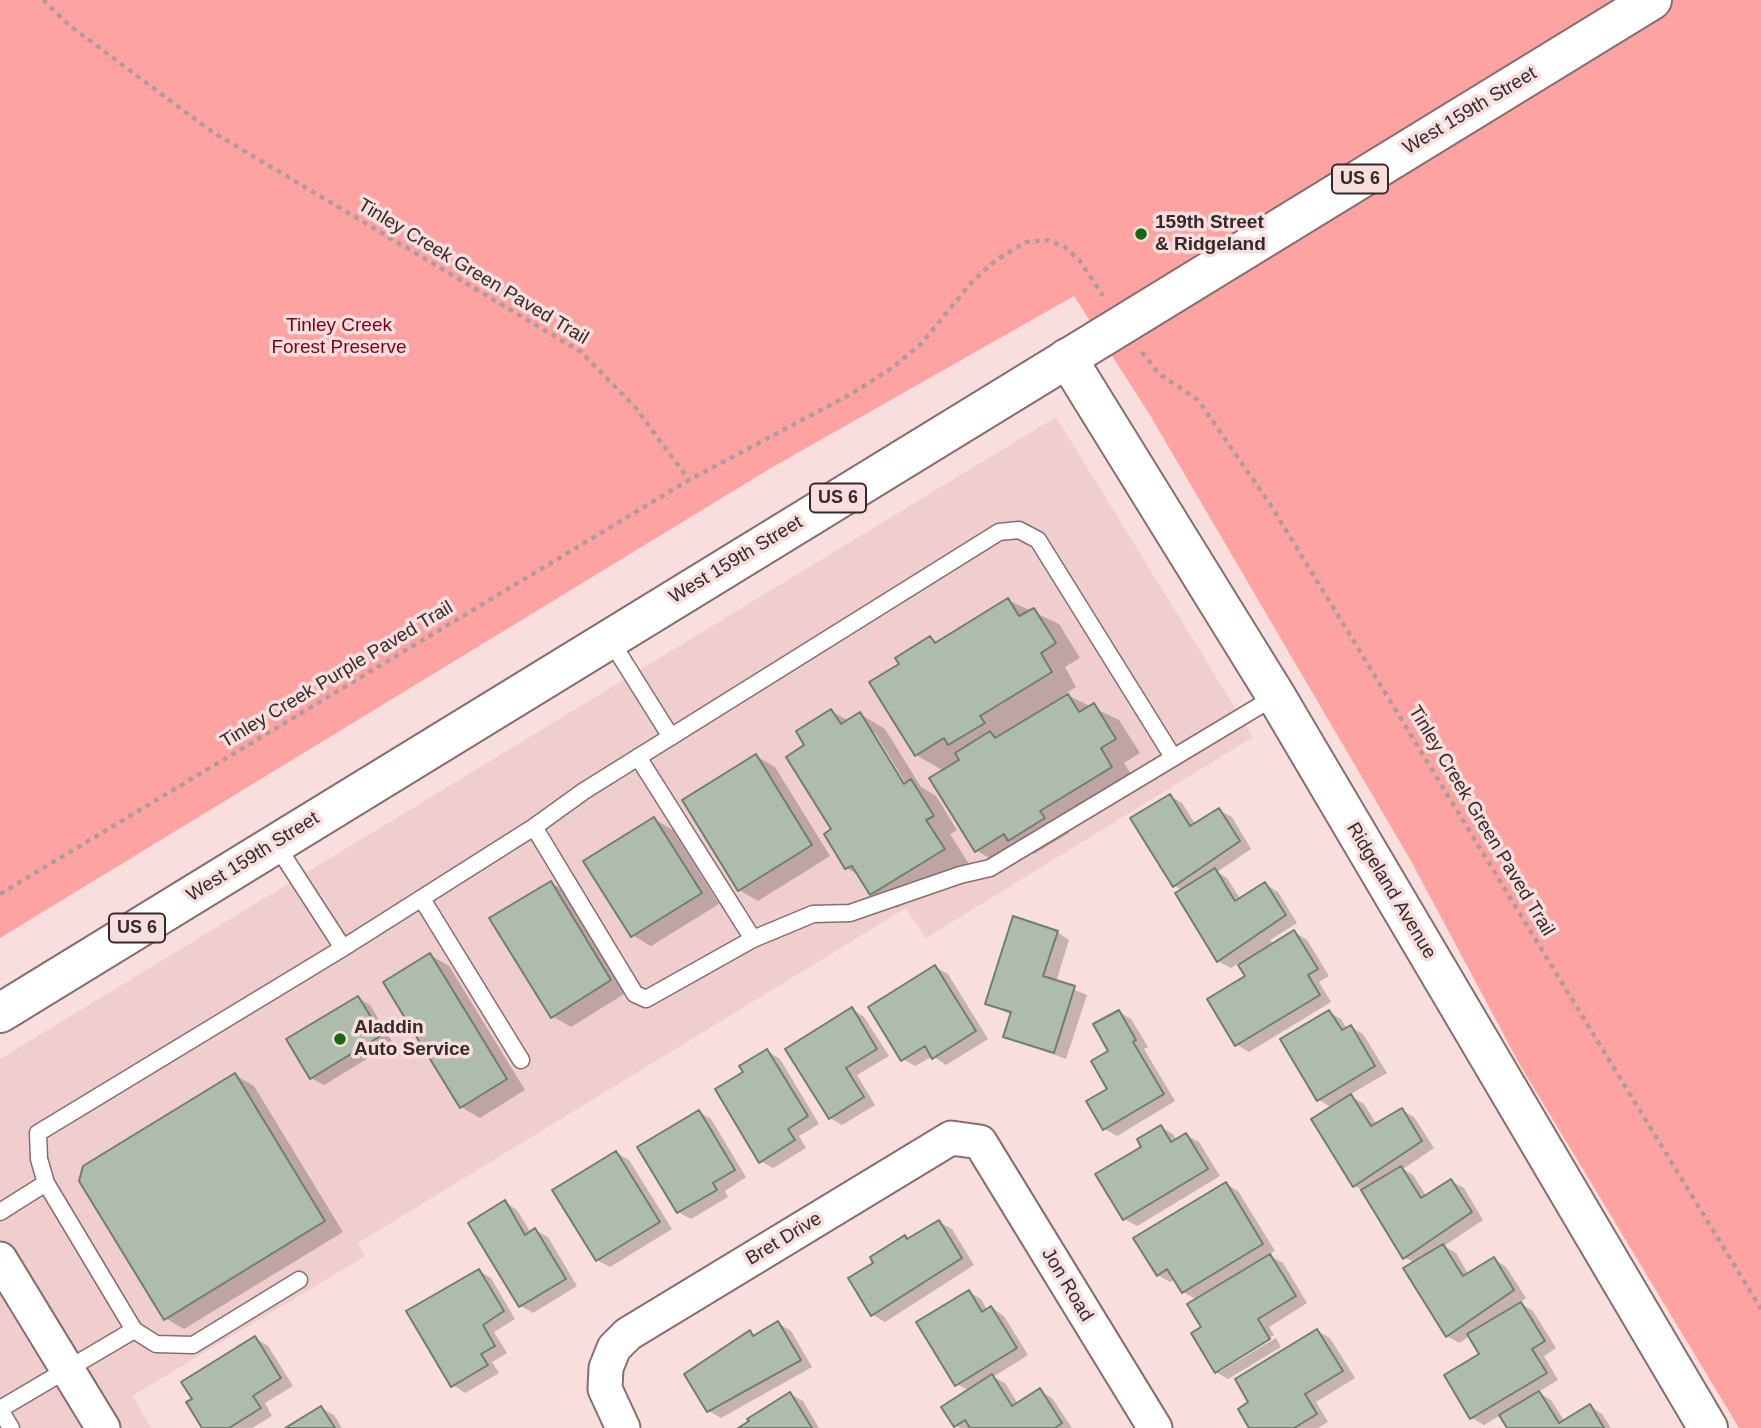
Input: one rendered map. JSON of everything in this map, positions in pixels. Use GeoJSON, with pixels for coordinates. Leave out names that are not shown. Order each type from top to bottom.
{"type":"FeatureCollection","features":[{"type":"Feature","properties":{"kind":"main road","name":"West 159th Street"},"geometry":{"type":"LineString","coordinates":[[0,1013],[1652,0]]}},
{"type":"Feature","properties":{"kind":"main road","name":"Ridgeland Avenue"},"geometry":{"type":"LineString","coordinates":[[1068,358],[1276,696],[1708,1428]]}},
{"type":"Feature","properties":{"kind":"street","name":"Bret Drive"},"geometry":{"type":"LineString","coordinates":[[623,1428],[608,1400],[606,1368],[614,1348],[628,1334],[928,1150],[951,1138],[980,1142]]}},
{"type":"Feature","properties":{"kind":"street","name":"Jon Road"},"geometry":{"type":"LineString","coordinates":[[980,1142],[1155,1428]]}},
{"type":"Feature","properties":{"kind":"street"},"geometry":{"type":"LineString","coordinates":[[0,1259],[67,1369],[95,1422]]}},
{"type":"Feature","properties":{"kind":"lane"},"geometry":{"type":"LineString","coordinates":[[299,1280],[193,1345],[156,1344],[134,1330],[46,1183],[38,1159],[38,1133],[422,899],[638,757],[999,533],[1019,530],[1038,540],[1173,757]]}},
{"type":"Feature","properties":{"kind":"lane"},"geometry":{"type":"LineString","coordinates":[[609,638],[671,737]]}},
{"type":"Feature","properties":{"kind":"lane"},"geometry":{"type":"LineString","coordinates":[[534,827],[635,994],[646,999],[753,939],[813,914],[850,913],[960,875],[990,868],[1276,696]]}},
{"type":"Feature","properties":{"kind":"lane"},"geometry":{"type":"LineString","coordinates":[[638,757],[753,939]]}},
{"type":"Feature","properties":{"kind":"lane"},"geometry":{"type":"LineString","coordinates":[[275,843],[343,948]]}},
{"type":"Feature","properties":{"kind":"lane"},"geometry":{"type":"LineString","coordinates":[[422,899],[521,1060]]}},
{"type":"Feature","properties":{"kind":"lane"},"geometry":{"type":"LineString","coordinates":[[0,1212],[46,1183]]}},
{"type":"Feature","properties":{"kind":"lane"},"geometry":{"type":"LineString","coordinates":[[11,1428],[0,1410],[134,1330]]}},
{"type":"Feature","properties":{"kind":"path","name":"Tinley Creek Green Paved Trail"},"geometry":{"type":"LineString","coordinates":[[43,0],[69,25],[211,131],[581,352],[635,407],[689,480]]}},
{"type":"Feature","properties":{"kind":"path"},"geometry":{"type":"LineString","coordinates":[[689,480],[851,394],[892,368],[921,344],[979,275],[996,260],[1026,242],[1048,240],[1065,247],[1080,261],[1094,282]]}},
{"type":"Feature","properties":{"kind":"path","name":"Tinley Creek Green Paved Trail"},"geometry":{"type":"LineString","coordinates":[[1153,368],[1198,400],[1270,504],[1761,1309]]}},
{"type":"Feature","properties":{"kind":"path","name":"Tinley Creek Purple Paved Trail"},"geometry":{"type":"LineString","coordinates":[[0,894],[689,480]]}},
{"type":"Feature","properties":{"kind":"shaded area"},"geometry":{"type":"Polygon","coordinates":[[[1056,417],[1253,737],[926,938],[906,908],[358,1243],[365,1256],[132,1396],[151,1428],[0,1428],[0,1059],[1056,417]]]}},
{"type":"Feature","properties":{"kind":"green space","name":"Tinley Creek Forest Preserve"},"geometry":{"type":"Polygon","coordinates":[[[0,0],[1761,0],[1761,1428],[1739,1428],[1520,1065],[1411,861],[1151,417],[1074,296],[771,468],[0,938],[0,0]]]}},
{"type":"Feature","properties":{"kind":"building"},"geometry":{"type":"Polygon","coordinates":[[[1008,598],[1019,616],[1034,608],[1056,643],[1041,653],[1052,672],[980,716],[985,723],[948,745],[944,738],[915,756],[869,682],[899,664],[895,658],[930,636],[935,643],[1008,598]]]}},
{"type":"Feature","properties":{"kind":"building"},"geometry":{"type":"Polygon","coordinates":[[[1068,694],[1079,712],[1094,703],[1116,739],[1101,748],[1112,767],[1040,811],[1045,818],[1008,841],[1004,834],[975,852],[929,778],[959,760],[955,753],[990,731],[995,738],[1068,694]]]}},
{"type":"Feature","properties":{"kind":"building"},"geometry":{"type":"Polygon","coordinates":[[[831,709],[841,724],[860,712],[904,784],[911,779],[934,816],[926,820],[945,849],[870,895],[852,866],[845,869],[824,834],[831,829],[786,757],[804,745],[796,731],[831,709]]]}},
{"type":"Feature","properties":{"kind":"building"},"geometry":{"type":"Polygon","coordinates":[[[756,754],[812,845],[738,891],[682,800],[756,754]]]}},
{"type":"Feature","properties":{"kind":"building"},"geometry":{"type":"Polygon","coordinates":[[[1170,794],[1190,826],[1219,808],[1240,841],[1173,887],[1130,818],[1170,794]]]}},
{"type":"Feature","properties":{"kind":"building"},"geometry":{"type":"Polygon","coordinates":[[[654,817],[702,893],[631,937],[583,861],[654,817]]]}},
{"type":"Feature","properties":{"kind":"building"},"geometry":{"type":"Polygon","coordinates":[[[1215,868],[1235,901],[1265,882],[1286,915],[1217,962],[1175,893],[1215,868]]]}},
{"type":"Feature","properties":{"kind":"building"},"geometry":{"type":"Polygon","coordinates":[[[551,881],[611,980],[551,1018],[489,918],[551,881]]]}},
{"type":"Feature","properties":{"kind":"building"},"geometry":{"type":"Polygon","coordinates":[[[1013,916],[1058,931],[1043,976],[1075,986],[1054,1053],[1003,1037],[1011,1012],[985,1004],[1013,916]]]}},
{"type":"Feature","properties":{"kind":"building"},"geometry":{"type":"Polygon","coordinates":[[[1294,930],[1318,969],[1308,975],[1320,995],[1235,1046],[1207,999],[1245,976],[1238,965],[1294,930]]]}},
{"type":"Feature","properties":{"kind":"building"},"geometry":{"type":"Polygon","coordinates":[[[430,953],[507,1079],[460,1108],[383,982],[430,953]]]}},
{"type":"Feature","properties":{"kind":"building"},"geometry":{"type":"Polygon","coordinates":[[[935,965],[976,1031],[932,1059],[925,1046],[901,1061],[868,1007],[935,965]]]}},
{"type":"Feature","properties":{"kind":"building"},"geometry":{"type":"Polygon","coordinates":[[[358,996],[382,1035],[310,1079],[286,1039],[358,996]]]}},
{"type":"Feature","properties":{"kind":"building"},"geometry":{"type":"Polygon","coordinates":[[[852,1007],[877,1049],[846,1068],[864,1097],[829,1119],[785,1049],[852,1007]]]}},
{"type":"Feature","properties":{"kind":"building"},"geometry":{"type":"Polygon","coordinates":[[[1119,1010],[1136,1040],[1133,1042],[1164,1094],[1103,1130],[1086,1101],[1107,1089],[1091,1061],[1108,1051],[1093,1024],[1119,1010]]]}},
{"type":"Feature","properties":{"kind":"building"},"geometry":{"type":"Polygon","coordinates":[[[1329,1010],[1342,1030],[1351,1025],[1375,1066],[1317,1101],[1280,1039],[1329,1010]]]}},
{"type":"Feature","properties":{"kind":"building"},"geometry":{"type":"Polygon","coordinates":[[[767,1049],[808,1116],[788,1129],[795,1140],[759,1163],[715,1089],[743,1072],[739,1066],[767,1049]]]}},
{"type":"Feature","properties":{"kind":"building"},"geometry":{"type":"Polygon","coordinates":[[[235,1073],[325,1221],[164,1320],[79,1181],[83,1166],[235,1073]]]}},
{"type":"Feature","properties":{"kind":"building"},"geometry":{"type":"Polygon","coordinates":[[[1351,1094],[1371,1126],[1402,1108],[1422,1141],[1353,1187],[1311,1119],[1351,1094]]]}},
{"type":"Feature","properties":{"kind":"building"},"geometry":{"type":"Polygon","coordinates":[[[699,1110],[735,1170],[713,1183],[717,1190],[677,1213],[637,1147],[699,1110]]]}},
{"type":"Feature","properties":{"kind":"building"},"geometry":{"type":"Polygon","coordinates":[[[1161,1125],[1171,1142],[1186,1133],[1208,1169],[1123,1220],[1095,1174],[1141,1147],[1137,1139],[1161,1125]]]}},
{"type":"Feature","properties":{"kind":"building"},"geometry":{"type":"Polygon","coordinates":[[[616,1151],[660,1222],[596,1261],[552,1190],[616,1151]]]}},
{"type":"Feature","properties":{"kind":"building"},"geometry":{"type":"Polygon","coordinates":[[[1401,1166],[1421,1198],[1451,1179],[1472,1212],[1403,1259],[1361,1190],[1401,1166]]]}},
{"type":"Feature","properties":{"kind":"building"},"geometry":{"type":"Polygon","coordinates":[[[1226,1182],[1263,1244],[1182,1293],[1167,1269],[1157,1276],[1133,1238],[1226,1182]]]}},
{"type":"Feature","properties":{"kind":"building"},"geometry":{"type":"Polygon","coordinates":[[[505,1200],[525,1235],[535,1228],[566,1279],[519,1307],[468,1223],[505,1200]]]}},
{"type":"Feature","properties":{"kind":"building"},"geometry":{"type":"Polygon","coordinates":[[[939,1220],[962,1258],[871,1316],[848,1278],[873,1263],[870,1257],[905,1235],[907,1239],[939,1220]]]}},
{"type":"Feature","properties":{"kind":"building"},"geometry":{"type":"Polygon","coordinates":[[[1443,1244],[1463,1276],[1494,1257],[1514,1290],[1446,1337],[1403,1268],[1443,1244]]]}},
{"type":"Feature","properties":{"kind":"building"},"geometry":{"type":"Polygon","coordinates":[[[1270,1254],[1296,1296],[1258,1319],[1270,1339],[1215,1373],[1191,1333],[1201,1327],[1187,1304],[1270,1254]]]}},
{"type":"Feature","properties":{"kind":"building"},"geometry":{"type":"Polygon","coordinates":[[[479,1269],[504,1311],[483,1325],[495,1346],[481,1354],[488,1365],[451,1387],[406,1311],[479,1269]]]}},
{"type":"Feature","properties":{"kind":"building"},"geometry":{"type":"Polygon","coordinates":[[[969,1290],[982,1312],[991,1306],[1017,1348],[955,1386],[916,1322],[969,1290]]]}},
{"type":"Feature","properties":{"kind":"building"},"geometry":{"type":"Polygon","coordinates":[[[1521,1302],[1545,1341],[1532,1349],[1547,1373],[1470,1419],[1444,1375],[1479,1354],[1467,1334],[1521,1302]]]}},
{"type":"Feature","properties":{"kind":"building"},"geometry":{"type":"Polygon","coordinates":[[[778,1321],[801,1360],[707,1412],[684,1374],[750,1330],[753,1336],[778,1321]]]}},
{"type":"Feature","properties":{"kind":"building"},"geometry":{"type":"Polygon","coordinates":[[[1317,1329],[1343,1371],[1305,1394],[1317,1414],[1294,1428],[1249,1428],[1238,1409],[1248,1402],[1235,1379],[1317,1329]]]}},
{"type":"Feature","properties":{"kind":"building"},"geometry":{"type":"Polygon","coordinates":[[[255,1336],[281,1378],[253,1396],[261,1408],[229,1428],[202,1428],[186,1402],[192,1399],[181,1382],[255,1336]]]}},
{"type":"Feature","properties":{"kind":"building"},"geometry":{"type":"Polygon","coordinates":[[[992,1374],[1012,1406],[1040,1388],[1062,1423],[1055,1428],[970,1428],[965,1420],[954,1427],[941,1407],[992,1374]]]}},
{"type":"Feature","properties":{"kind":"building"},"geometry":{"type":"Polygon","coordinates":[[[1539,1391],[1559,1423],[1590,1404],[1604,1428],[1507,1428],[1499,1415],[1539,1391]]]}},
{"type":"Feature","properties":{"kind":"building"},"geometry":{"type":"Polygon","coordinates":[[[790,1392],[812,1428],[738,1428],[749,1421],[747,1419],[790,1392]]]}},
{"type":"Feature","properties":{"kind":"building"},"geometry":{"type":"Polygon","coordinates":[[[321,1406],[335,1428],[285,1428],[321,1406]]]}},
{"type":"Feature","properties":{"kind":"place","name":"159th Street & Ridgeland"},"geometry":{"type":"Point","coordinates":[1141,234]}},
{"type":"Feature","properties":{"kind":"place","name":"Aladdin Auto Service"},"geometry":{"type":"Point","coordinates":[340,1039]}}]}
